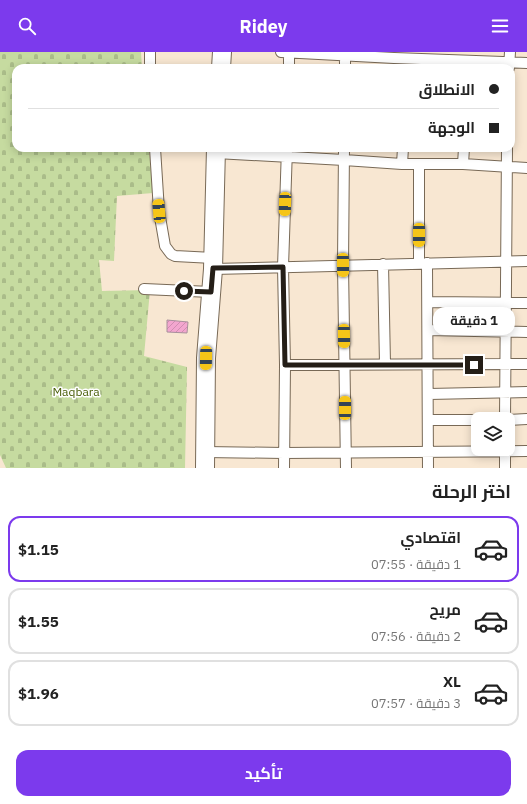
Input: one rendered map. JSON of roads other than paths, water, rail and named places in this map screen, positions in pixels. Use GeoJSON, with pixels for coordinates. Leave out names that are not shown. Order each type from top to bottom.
{"type":"FeatureCollection","features":[{"type":"Feature","properties":{"kind":"highway"},"geometry":{"type":"LineString","coordinates":[[221,64],[222,52]]}},
{"type":"Feature","properties":{"kind":"highway"},"geometry":{"type":"LineString","coordinates":[[205,460],[206,358],[213,263],[216,152]]}},
{"type":"Feature","properties":{"kind":"street"},"geometry":{"type":"LineString","coordinates":[[150,52],[150,64]]}},
{"type":"Feature","properties":{"kind":"street"},"geometry":{"type":"LineString","coordinates":[[281,52],[394,55],[407,63],[435,56],[467,64],[479,57],[527,63]]}},
{"type":"Feature","properties":{"kind":"street"},"geometry":{"type":"LineString","coordinates":[[289,52],[289,64]]}},
{"type":"Feature","properties":{"kind":"street"},"geometry":{"type":"LineString","coordinates":[[155,152],[159,211],[165,246],[168,251],[175,256],[213,263],[283,267],[527,261]]}},
{"type":"Feature","properties":{"kind":"street"},"geometry":{"type":"LineString","coordinates":[[263,152],[402,164],[463,164],[527,168]]}},
{"type":"Feature","properties":{"kind":"street"},"geometry":{"type":"LineString","coordinates":[[344,152],[343,265],[346,468]]}},
{"type":"Feature","properties":{"kind":"street"},"geometry":{"type":"LineString","coordinates":[[402,164],[403,152]]}},
{"type":"Feature","properties":{"kind":"street"},"geometry":{"type":"LineString","coordinates":[[463,164],[464,152]]}},
{"type":"Feature","properties":{"kind":"street"},"geometry":{"type":"LineString","coordinates":[[505,412],[504,364],[507,152]]}},
{"type":"Feature","properties":{"kind":"street"},"geometry":{"type":"LineString","coordinates":[[284,468],[285,365],[283,267],[286,153]]}},
{"type":"Feature","properties":{"kind":"street"},"geometry":{"type":"LineString","coordinates":[[419,164],[423,263],[428,302],[428,468]]}},
{"type":"Feature","properties":{"kind":"street"},"geometry":{"type":"LineString","coordinates":[[383,264],[385,364]]}},
{"type":"Feature","properties":{"kind":"street"},"geometry":{"type":"LineString","coordinates":[[144,289],[211,292]]}},
{"type":"Feature","properties":{"kind":"street"},"geometry":{"type":"LineString","coordinates":[[428,302],[527,303]]}},
{"type":"Feature","properties":{"kind":"street"},"geometry":{"type":"LineString","coordinates":[[428,330],[527,332]]}},
{"type":"Feature","properties":{"kind":"street"},"geometry":{"type":"LineString","coordinates":[[285,365],[527,364]]}},
{"type":"Feature","properties":{"kind":"street"},"geometry":{"type":"LineString","coordinates":[[429,394],[527,392]]}},
{"type":"Feature","properties":{"kind":"street"},"geometry":{"type":"LineString","coordinates":[[428,420],[471,420]]}},
{"type":"Feature","properties":{"kind":"street"},"geometry":{"type":"LineString","coordinates":[[515,420],[527,420]]}},
{"type":"Feature","properties":{"kind":"street"},"geometry":{"type":"LineString","coordinates":[[205,460],[284,453],[471,450]]}},
{"type":"Feature","properties":{"kind":"street"},"geometry":{"type":"LineString","coordinates":[[515,450],[527,451]]}},
{"type":"Feature","properties":{"kind":"street"},"geometry":{"type":"LineString","coordinates":[[505,456],[505,468]]}},
{"type":"Feature","properties":{"kind":"park label","name":"Maqbara"},"geometry":{"type":"Point","coordinates":[76,391]}}]}
